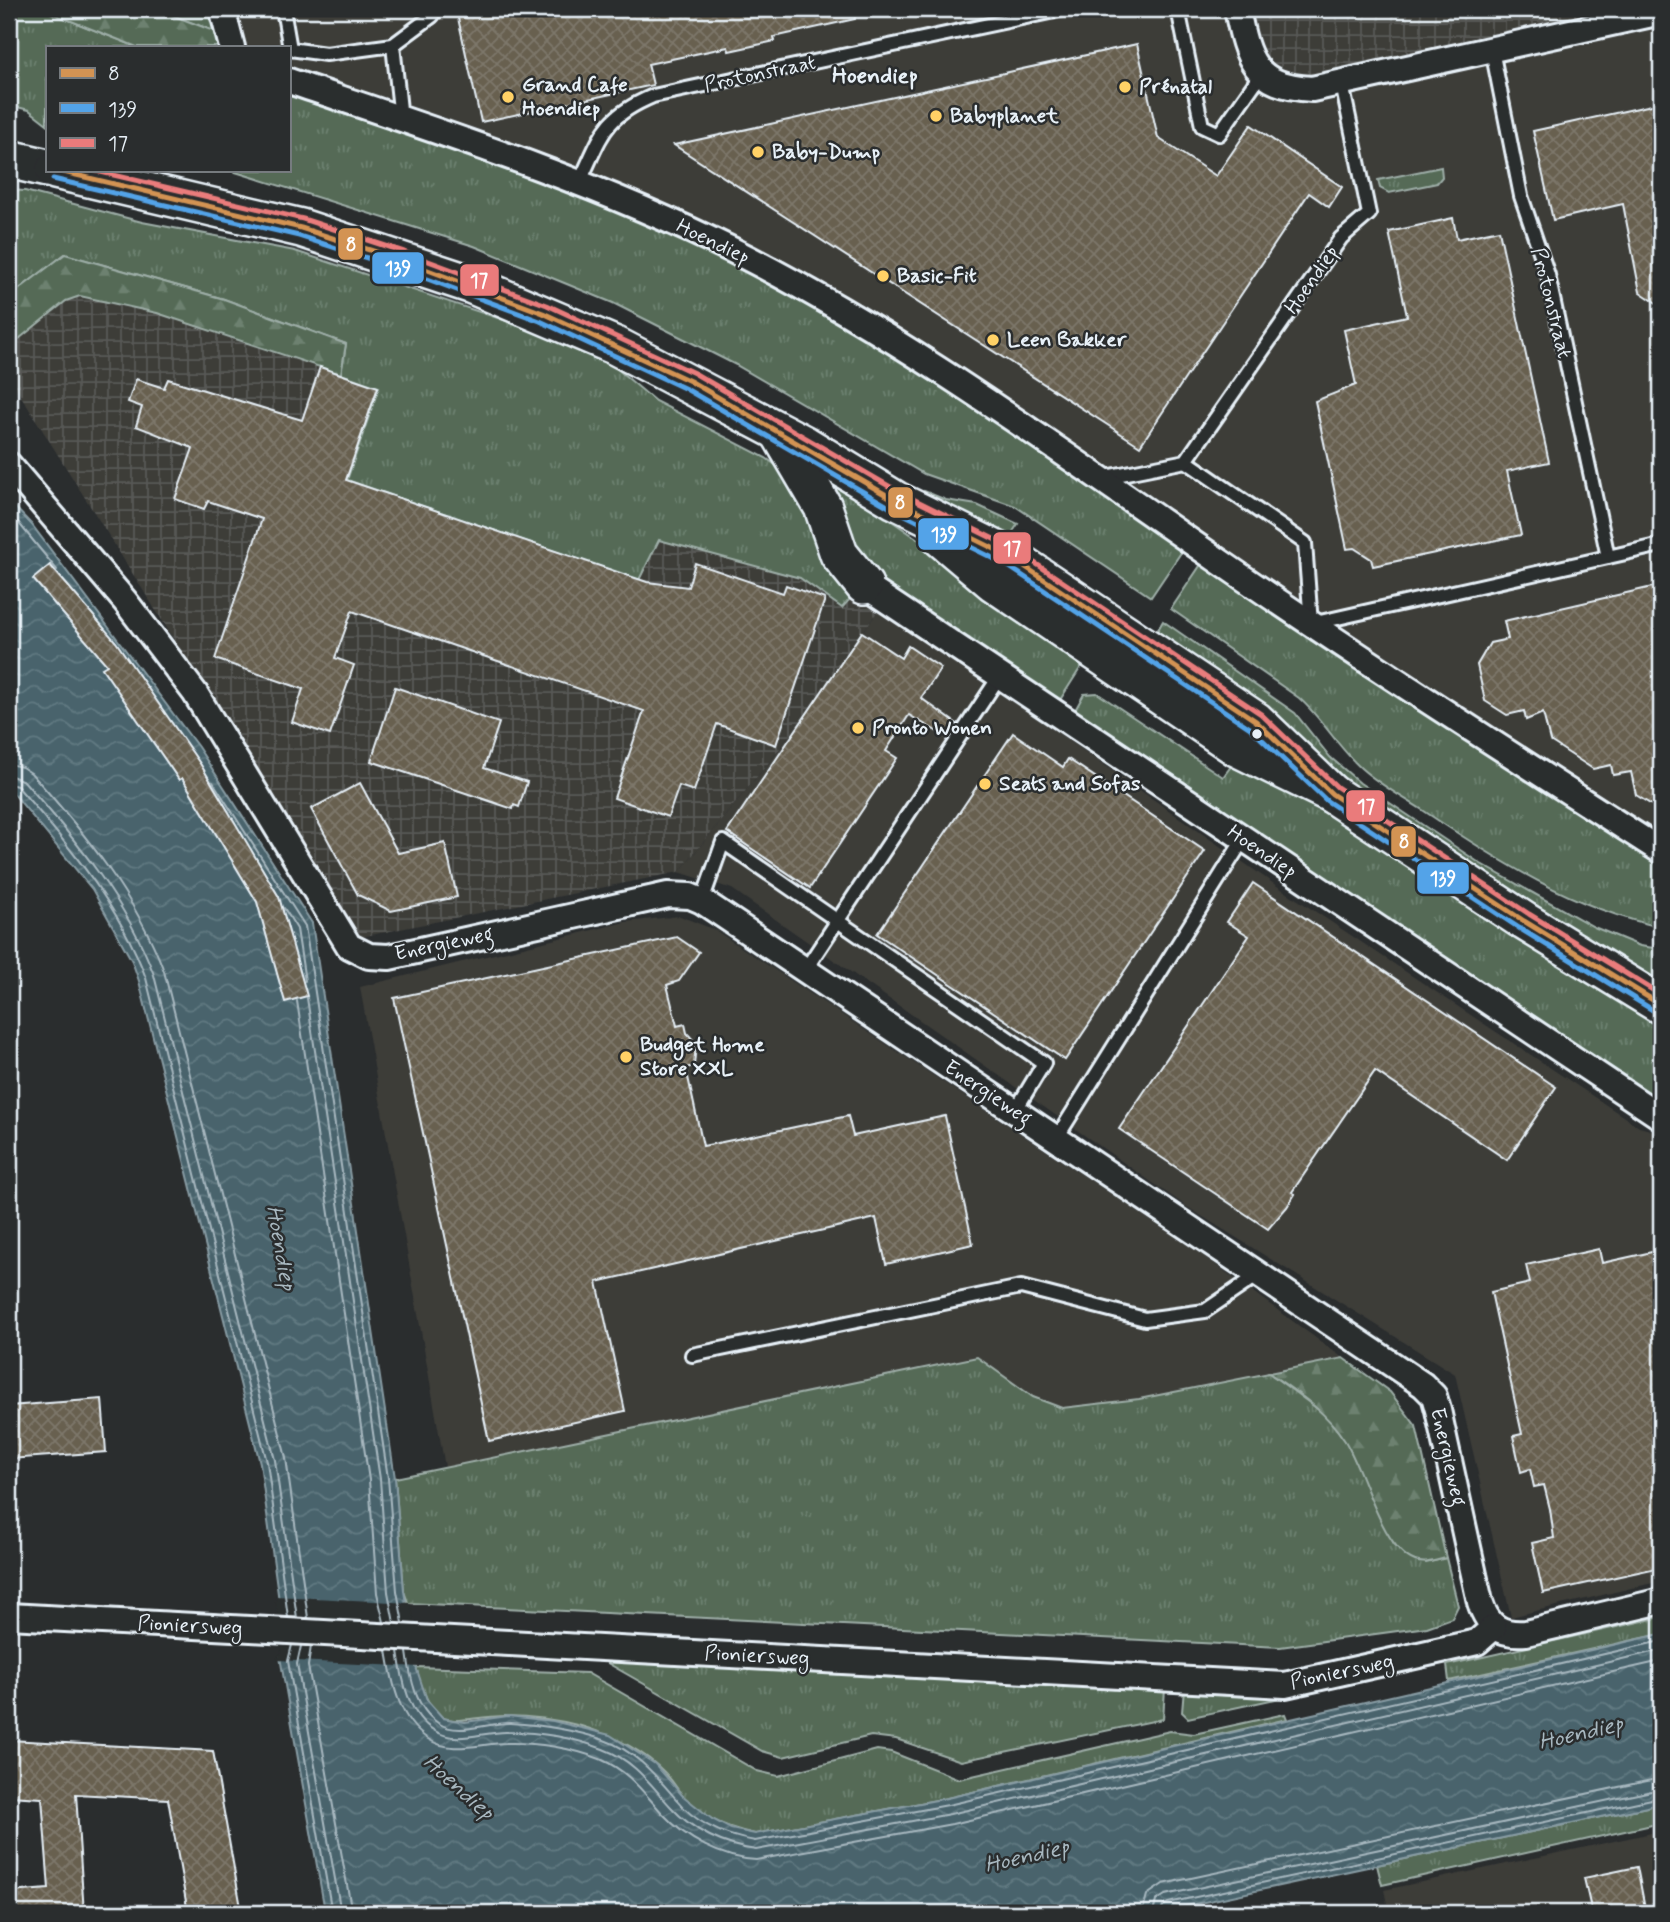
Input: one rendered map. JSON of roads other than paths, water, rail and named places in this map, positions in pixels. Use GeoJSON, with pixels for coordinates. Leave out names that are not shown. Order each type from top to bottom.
{"type":"FeatureCollection","features":[{"type":"Feature","properties":{"kind":"main road"},"geometry":{"type":"LineString","coordinates":[[9,159],[46,168]]}},
{"type":"Feature","properties":{"kind":"main road"},"geometry":{"type":"LineString","coordinates":[[63,172],[301,228],[470,284],[617,346],[779,431],[895,500],[993,582],[1238,748],[1332,794],[1524,921],[1661,1005]]}},
{"type":"Feature","properties":{"kind":"main road"},"geometry":{"type":"LineString","coordinates":[[779,431],[823,507],[839,554],[864,584]]}},
{"type":"Feature","properties":{"kind":"street"},"geometry":{"type":"LineString","coordinates":[[222,9],[232,46]]}},
{"type":"Feature","properties":{"kind":"street"},"geometry":{"type":"LineString","coordinates":[[1237,9],[1246,52],[1261,74],[1285,88],[1312,89],[1661,12]]}},
{"type":"Feature","properties":{"kind":"street","name":"Hoendiep"},"geometry":{"type":"LineString","coordinates":[[290,81],[580,181],[676,223],[803,288],[898,343],[1311,624],[1661,851]]}},
{"type":"Feature","properties":{"kind":"street","name":"Energieweg"},"geometry":{"type":"LineString","coordinates":[[9,465],[125,601],[195,693],[269,810],[341,936],[359,953],[389,957],[668,895],[690,896],[702,901],[1406,1373],[1434,1396],[1480,1602],[1485,1617],[1494,1627]]}},
{"type":"Feature","properties":{"kind":"street","name":"Hoendiep"},"geometry":{"type":"LineString","coordinates":[[864,584],[1001,674],[1243,840],[1661,1117]]}},
{"type":"Feature","properties":{"kind":"street"},"geometry":{"type":"LineString","coordinates":[[1494,1627],[1509,1634],[1526,1633],[1661,1601]]}},
{"type":"Feature","properties":{"kind":"street","name":"Pioniersweg"},"geometry":{"type":"LineString","coordinates":[[9,1616],[1285,1685],[1477,1642],[1494,1627]]}},
{"type":"Feature","properties":{"kind":"lane"},"geometry":{"type":"LineString","coordinates":[[283,9],[289,46]]}},
{"type":"Feature","properties":{"kind":"lane"},"geometry":{"type":"LineString","coordinates":[[290,49],[326,54],[393,45],[432,16],[430,9]]}},
{"type":"Feature","properties":{"kind":"lane","name":"Protonstraat"},"geometry":{"type":"LineString","coordinates":[[580,181],[606,125],[625,108],[653,96],[1064,9]]}},
{"type":"Feature","properties":{"kind":"lane"},"geometry":{"type":"LineString","coordinates":[[1178,9],[1202,126],[1219,134],[1261,74]]}},
{"type":"Feature","properties":{"kind":"lane"},"geometry":{"type":"LineString","coordinates":[[393,45],[401,119]]}},
{"type":"Feature","properties":{"kind":"lane","name":"Protonstraat"},"geometry":{"type":"LineString","coordinates":[[1492,50],[1521,196],[1548,275],[1608,557]]}},
{"type":"Feature","properties":{"kind":"lane","name":"Hoendiep"},"geometry":{"type":"LineString","coordinates":[[1186,461],[1341,238],[1369,214],[1342,84]]}},
{"type":"Feature","properties":{"kind":"lane"},"geometry":{"type":"LineString","coordinates":[[1099,479],[1186,461],[1304,543],[1311,624],[1661,545]]}},
{"type":"Feature","properties":{"kind":"lane"},"geometry":{"type":"LineString","coordinates":[[805,970],[1001,674]]}},
{"type":"Feature","properties":{"kind":"lane","name":"Energieweg"},"geometry":{"type":"LineString","coordinates":[[1056,1139],[1243,840]]}},
{"type":"Feature","properties":{"kind":"lane"},"geometry":{"type":"LineString","coordinates":[[702,901],[723,842],[1044,1063],[1015,1111]]}},
{"type":"Feature","properties":{"kind":"lane"},"geometry":{"type":"LineString","coordinates":[[692,1355],[1021,1287],[1144,1319],[1205,1311],[1258,1275]]}},
{"type":"Feature","properties":{"kind":"water"},"geometry":{"type":"Polygon","coordinates":[[[9,501],[32,525],[198,747],[312,923],[395,1478],[404,1591],[416,1667],[427,1700],[443,1718],[465,1722],[508,1716],[553,1721],[610,1735],[655,1764],[682,1795],[712,1819],[731,1829],[755,1834],[947,1798],[1661,1634],[1661,1804],[1153,1913],[325,1911],[280,1657],[286,1652],[260,1463],[139,981],[132,961],[92,889],[9,788],[9,501]]]}},
{"type":"Feature","properties":{"kind":"place","name":"Prénatal"},"geometry":{"type":"Point","coordinates":[1125,87]}},
{"type":"Feature","properties":{"kind":"place","name":"Grand Cafe Hoendiep"},"geometry":{"type":"Point","coordinates":[508,97]}},
{"type":"Feature","properties":{"kind":"place","name":"Babyplanet"},"geometry":{"type":"Point","coordinates":[936,116]}},
{"type":"Feature","properties":{"kind":"place","name":"Baby-Dump"},"geometry":{"type":"Point","coordinates":[758,152]}},
{"type":"Feature","properties":{"kind":"place","name":"Basic-Fit"},"geometry":{"type":"Point","coordinates":[883,276]}},
{"type":"Feature","properties":{"kind":"place","name":"Leen Bakker"},"geometry":{"type":"Point","coordinates":[993,340]}},
{"type":"Feature","properties":{"kind":"place","name":"Pronto Wonen"},"geometry":{"type":"Point","coordinates":[858,728]}},
{"type":"Feature","properties":{"kind":"place","name":"Seats and Sofas"},"geometry":{"type":"Point","coordinates":[985,784]}},
{"type":"Feature","properties":{"kind":"place","name":"Budget Home Store XXL"},"geometry":{"type":"Point","coordinates":[626,1057]}},
{"type":"Feature","properties":{"kind":"district","name":"Hoendiep"},"geometry":{"type":"Point","coordinates":[875,77]}}]}
